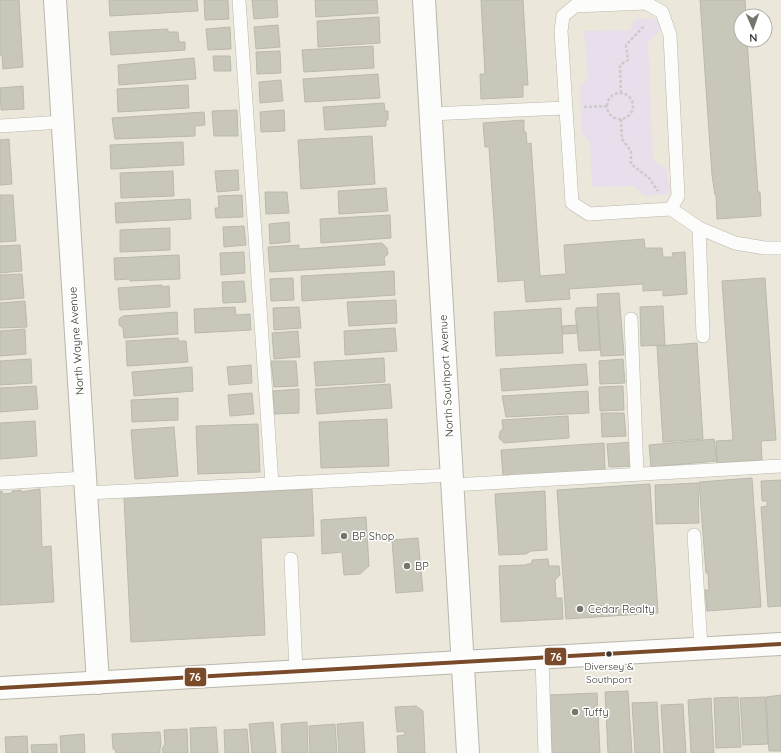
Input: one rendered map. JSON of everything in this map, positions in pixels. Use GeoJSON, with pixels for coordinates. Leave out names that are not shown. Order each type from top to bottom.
{"type":"FeatureCollection","features":[{"type":"Feature","properties":{"kind":"street","name":"North Wayne Avenue"},"geometry":{"type":"LineString","coordinates":[[55,0],[98,682]]}},
{"type":"Feature","properties":{"kind":"street","name":"North Southport Avenue"},"geometry":{"type":"LineString","coordinates":[[424,0],[468,753]]}},
{"type":"Feature","properties":{"kind":"street"},"geometry":{"type":"LineString","coordinates":[[0,688],[781,644]]}},
{"type":"Feature","properties":{"kind":"lane"},"geometry":{"type":"LineString","coordinates":[[239,0],[272,484]]}},
{"type":"Feature","properties":{"kind":"lane"},"geometry":{"type":"LineString","coordinates":[[671,209],[678,196],[670,35],[662,12],[646,3],[575,6],[563,16],[560,31],[572,203],[589,214],[671,209],[699,228],[734,243],[765,248],[781,248]]}},
{"type":"Feature","properties":{"kind":"lane"},"geometry":{"type":"LineString","coordinates":[[430,114],[565,108]]}},
{"type":"Feature","properties":{"kind":"lane"},"geometry":{"type":"LineString","coordinates":[[0,126],[62,122]]}},
{"type":"Feature","properties":{"kind":"lane"},"geometry":{"type":"LineString","coordinates":[[699,228],[703,336]]}},
{"type":"Feature","properties":{"kind":"lane"},"geometry":{"type":"LineString","coordinates":[[631,319],[637,474]]}},
{"type":"Feature","properties":{"kind":"lane"},"geometry":{"type":"LineString","coordinates":[[0,482],[85,485],[272,484],[637,474],[781,466]]}},
{"type":"Feature","properties":{"kind":"lane"},"geometry":{"type":"LineString","coordinates":[[694,535],[701,648]]}},
{"type":"Feature","properties":{"kind":"lane"},"geometry":{"type":"LineString","coordinates":[[291,559],[296,672]]}},
{"type":"Feature","properties":{"kind":"lane"},"geometry":{"type":"LineString","coordinates":[[542,658],[545,753]]}},
{"type":"Feature","properties":{"kind":"path"},"geometry":{"type":"LineString","coordinates":[[621,93],[620,65],[628,60],[626,45],[648,23],[652,6]]}},
{"type":"Feature","properties":{"kind":"path"},"geometry":{"type":"LineString","coordinates":[[621,93],[626,94],[632,100],[633,108],[629,116],[621,119],[610,113],[608,102],[613,95],[621,93]]}},
{"type":"Feature","properties":{"kind":"path"},"geometry":{"type":"LineString","coordinates":[[621,119],[622,139],[631,151],[631,164],[649,178],[671,209]]}},
{"type":"Feature","properties":{"kind":"shaded area"},"geometry":{"type":"Polygon","coordinates":[[[634,19],[655,19],[662,28],[648,43],[653,161],[666,168],[670,194],[644,196],[634,186],[592,187],[590,142],[581,132],[580,86],[588,79],[584,31],[630,30],[634,19]]]}},
{"type":"Feature","properties":{"kind":"building"},"geometry":{"type":"Polygon","coordinates":[[[0,0],[19,0],[23,67],[3,69],[2,55],[0,55],[0,0]]]}},
{"type":"Feature","properties":{"kind":"building"},"geometry":{"type":"Polygon","coordinates":[[[109,0],[197,0],[198,11],[110,16],[109,0]]]}},
{"type":"Feature","properties":{"kind":"building"},"geometry":{"type":"Polygon","coordinates":[[[204,0],[228,0],[229,19],[205,20],[204,0]]]}},
{"type":"Feature","properties":{"kind":"building"},"geometry":{"type":"Polygon","coordinates":[[[252,0],[277,0],[278,17],[254,19],[252,0]]]}},
{"type":"Feature","properties":{"kind":"building"},"geometry":{"type":"Polygon","coordinates":[[[315,0],[377,0],[378,13],[316,17],[315,0]]]}},
{"type":"Feature","properties":{"kind":"building"},"geometry":{"type":"Polygon","coordinates":[[[481,0],[523,0],[528,85],[523,85],[523,97],[481,99],[480,74],[485,74],[481,0]]]}},
{"type":"Feature","properties":{"kind":"building"},"geometry":{"type":"Polygon","coordinates":[[[700,0],[745,0],[746,8],[733,8],[733,48],[748,48],[761,216],[717,219],[716,195],[712,175],[700,0]]]}},
{"type":"Feature","properties":{"kind":"building"},"geometry":{"type":"Polygon","coordinates":[[[379,17],[380,43],[318,47],[317,21],[379,17]]]}},
{"type":"Feature","properties":{"kind":"building"},"geometry":{"type":"Polygon","coordinates":[[[278,25],[280,47],[256,49],[254,27],[278,25]]]}},
{"type":"Feature","properties":{"kind":"building"},"geometry":{"type":"Polygon","coordinates":[[[230,27],[231,49],[208,50],[206,29],[230,27]]]}},
{"type":"Feature","properties":{"kind":"building"},"geometry":{"type":"Polygon","coordinates":[[[168,29],[168,32],[178,32],[179,42],[185,42],[185,50],[111,55],[109,32],[168,29]]]}},
{"type":"Feature","properties":{"kind":"building"},"geometry":{"type":"Polygon","coordinates":[[[373,46],[374,68],[304,72],[302,50],[373,46]]]}},
{"type":"Feature","properties":{"kind":"building"},"geometry":{"type":"Polygon","coordinates":[[[280,51],[281,73],[257,74],[256,52],[280,51]]]}},
{"type":"Feature","properties":{"kind":"building"},"geometry":{"type":"Polygon","coordinates":[[[213,56],[230,56],[231,71],[214,71],[213,56]]]}},
{"type":"Feature","properties":{"kind":"building"},"geometry":{"type":"Polygon","coordinates":[[[194,58],[196,79],[119,85],[118,65],[194,58]]]}},
{"type":"Feature","properties":{"kind":"building"},"geometry":{"type":"Polygon","coordinates":[[[378,74],[380,98],[305,102],[303,79],[378,74]]]}},
{"type":"Feature","properties":{"kind":"building"},"geometry":{"type":"Polygon","coordinates":[[[281,80],[283,101],[260,103],[259,82],[281,80]]]}},
{"type":"Feature","properties":{"kind":"building"},"geometry":{"type":"Polygon","coordinates":[[[188,85],[189,108],[118,112],[117,89],[188,85]]]}},
{"type":"Feature","properties":{"kind":"building"},"geometry":{"type":"Polygon","coordinates":[[[23,86],[24,109],[1,110],[0,88],[23,86]]]}},
{"type":"Feature","properties":{"kind":"building"},"geometry":{"type":"Polygon","coordinates":[[[384,103],[385,111],[388,111],[386,126],[325,130],[323,107],[384,103]]]}},
{"type":"Feature","properties":{"kind":"building"},"geometry":{"type":"Polygon","coordinates":[[[237,110],[238,136],[214,136],[212,111],[237,110]]]}},
{"type":"Feature","properties":{"kind":"building"},"geometry":{"type":"Polygon","coordinates":[[[284,110],[285,131],[261,132],[260,112],[284,110]]]}},
{"type":"Feature","properties":{"kind":"building"},"geometry":{"type":"Polygon","coordinates":[[[204,112],[205,125],[195,126],[195,136],[115,139],[112,118],[204,112]]]}},
{"type":"Feature","properties":{"kind":"building"},"geometry":{"type":"Polygon","coordinates":[[[524,120],[524,132],[526,132],[527,144],[531,143],[540,276],[566,274],[564,245],[644,239],[645,248],[662,248],[663,257],[673,257],[672,253],[685,252],[687,294],[663,296],[663,290],[643,291],[643,284],[569,289],[570,299],[526,302],[524,280],[498,282],[489,147],[485,147],[483,123],[524,120]]]}},
{"type":"Feature","properties":{"kind":"building"},"geometry":{"type":"Polygon","coordinates":[[[372,136],[375,184],[301,189],[298,140],[372,136]]]}},
{"type":"Feature","properties":{"kind":"building"},"geometry":{"type":"Polygon","coordinates":[[[9,139],[12,184],[0,185],[0,140],[9,139]]]}},
{"type":"Feature","properties":{"kind":"building"},"geometry":{"type":"Polygon","coordinates":[[[183,142],[184,165],[111,169],[110,145],[183,142]]]}},
{"type":"Feature","properties":{"kind":"building"},"geometry":{"type":"Polygon","coordinates":[[[238,170],[239,190],[217,192],[215,171],[238,170]]]}},
{"type":"Feature","properties":{"kind":"building"},"geometry":{"type":"Polygon","coordinates":[[[173,171],[174,196],[121,198],[120,173],[173,171]]]}},
{"type":"Feature","properties":{"kind":"building"},"geometry":{"type":"Polygon","coordinates":[[[386,188],[388,211],[339,214],[338,191],[386,188]]]}},
{"type":"Feature","properties":{"kind":"building"},"geometry":{"type":"Polygon","coordinates":[[[265,192],[287,192],[289,213],[266,214],[265,192]]]}},
{"type":"Feature","properties":{"kind":"building"},"geometry":{"type":"Polygon","coordinates":[[[0,195],[13,195],[16,241],[0,242],[0,195]]]}},
{"type":"Feature","properties":{"kind":"building"},"geometry":{"type":"Polygon","coordinates":[[[242,195],[243,217],[216,218],[215,208],[219,208],[218,196],[242,195]]]}},
{"type":"Feature","properties":{"kind":"building"},"geometry":{"type":"Polygon","coordinates":[[[190,199],[191,219],[116,223],[115,203],[190,199]]]}},
{"type":"Feature","properties":{"kind":"building"},"geometry":{"type":"Polygon","coordinates":[[[390,215],[391,238],[321,243],[320,219],[390,215]]]}},
{"type":"Feature","properties":{"kind":"building"},"geometry":{"type":"Polygon","coordinates":[[[289,222],[290,242],[270,244],[269,224],[289,222]]]}},
{"type":"Feature","properties":{"kind":"building"},"geometry":{"type":"Polygon","coordinates":[[[244,226],[246,245],[224,247],[223,227],[244,226]]]}},
{"type":"Feature","properties":{"kind":"building"},"geometry":{"type":"Polygon","coordinates":[[[170,228],[170,250],[120,252],[120,230],[170,228]]]}},
{"type":"Feature","properties":{"kind":"building"},"geometry":{"type":"Polygon","coordinates":[[[382,243],[387,248],[388,254],[384,258],[385,265],[270,272],[268,247],[299,245],[299,249],[382,243]]]}},
{"type":"Feature","properties":{"kind":"building"},"geometry":{"type":"Polygon","coordinates":[[[20,245],[22,271],[0,273],[0,246],[20,245]]]}},
{"type":"Feature","properties":{"kind":"building"},"geometry":{"type":"Polygon","coordinates":[[[244,252],[245,273],[221,275],[220,253],[244,252]]]}},
{"type":"Feature","properties":{"kind":"building"},"geometry":{"type":"Polygon","coordinates":[[[179,255],[180,279],[130,281],[129,279],[115,280],[114,258],[179,255]]]}},
{"type":"Feature","properties":{"kind":"building"},"geometry":{"type":"Polygon","coordinates":[[[394,271],[395,295],[302,301],[301,276],[394,271]]]}},
{"type":"Feature","properties":{"kind":"building"},"geometry":{"type":"Polygon","coordinates":[[[22,274],[24,298],[0,300],[0,275],[22,274]]]}},
{"type":"Feature","properties":{"kind":"building"},"geometry":{"type":"Polygon","coordinates":[[[293,278],[294,300],[271,301],[270,279],[293,278]]]}},
{"type":"Feature","properties":{"kind":"building"},"geometry":{"type":"Polygon","coordinates":[[[765,278],[776,440],[761,441],[762,460],[717,463],[716,441],[733,440],[722,281],[765,278]]]}},
{"type":"Feature","properties":{"kind":"building"},"geometry":{"type":"Polygon","coordinates":[[[244,281],[246,302],[223,303],[222,282],[244,281]]]}},
{"type":"Feature","properties":{"kind":"building"},"geometry":{"type":"Polygon","coordinates":[[[162,285],[162,287],[169,286],[170,307],[120,310],[118,288],[162,285]]]}},
{"type":"Feature","properties":{"kind":"building"},"geometry":{"type":"Polygon","coordinates":[[[619,293],[624,355],[601,356],[597,294],[619,293]]]}},
{"type":"Feature","properties":{"kind":"building"},"geometry":{"type":"Polygon","coordinates":[[[396,300],[397,323],[349,326],[347,302],[396,300]]]}},
{"type":"Feature","properties":{"kind":"building"},"geometry":{"type":"Polygon","coordinates":[[[25,301],[27,327],[0,328],[0,303],[25,301]]]}},
{"type":"Feature","properties":{"kind":"building"},"geometry":{"type":"Polygon","coordinates":[[[663,306],[665,345],[641,346],[640,307],[663,306]]]}},
{"type":"Feature","properties":{"kind":"building"},"geometry":{"type":"Polygon","coordinates":[[[235,307],[236,315],[250,314],[251,330],[195,333],[194,309],[235,307]]]}},
{"type":"Feature","properties":{"kind":"building"},"geometry":{"type":"Polygon","coordinates":[[[299,307],[301,328],[274,330],[273,308],[299,307]]]}},
{"type":"Feature","properties":{"kind":"building"},"geometry":{"type":"Polygon","coordinates":[[[597,307],[600,350],[579,351],[575,311],[576,308],[597,307]]]}},
{"type":"Feature","properties":{"kind":"building"},"geometry":{"type":"Polygon","coordinates":[[[561,308],[563,353],[496,356],[494,312],[561,308]]]}},
{"type":"Feature","properties":{"kind":"building"},"geometry":{"type":"Polygon","coordinates":[[[177,312],[178,334],[124,338],[123,328],[119,325],[119,319],[123,316],[177,312]]]}},
{"type":"Feature","properties":{"kind":"building"},"geometry":{"type":"Polygon","coordinates":[[[578,325],[578,333],[563,334],[562,326],[578,325]]]}},
{"type":"Feature","properties":{"kind":"building"},"geometry":{"type":"Polygon","coordinates":[[[395,328],[397,351],[345,355],[344,331],[395,328]]]}},
{"type":"Feature","properties":{"kind":"building"},"geometry":{"type":"Polygon","coordinates":[[[25,329],[26,354],[0,356],[0,331],[25,329]]]}},
{"type":"Feature","properties":{"kind":"building"},"geometry":{"type":"Polygon","coordinates":[[[298,331],[300,357],[274,359],[272,333],[298,331]]]}},
{"type":"Feature","properties":{"kind":"building"},"geometry":{"type":"Polygon","coordinates":[[[178,338],[179,341],[186,341],[188,362],[127,366],[126,341],[178,338]]]}},
{"type":"Feature","properties":{"kind":"building"},"geometry":{"type":"Polygon","coordinates":[[[697,343],[703,439],[663,442],[657,346],[697,343]]]}},
{"type":"Feature","properties":{"kind":"building"},"geometry":{"type":"Polygon","coordinates":[[[384,358],[385,382],[316,386],[314,362],[384,358]]]}},
{"type":"Feature","properties":{"kind":"building"},"geometry":{"type":"Polygon","coordinates":[[[31,359],[32,383],[0,385],[0,361],[31,359]]]}},
{"type":"Feature","properties":{"kind":"building"},"geometry":{"type":"Polygon","coordinates":[[[623,359],[625,383],[600,384],[599,361],[623,359]]]}},
{"type":"Feature","properties":{"kind":"building"},"geometry":{"type":"Polygon","coordinates":[[[271,361],[296,361],[298,386],[274,387],[271,361]]]}},
{"type":"Feature","properties":{"kind":"building"},"geometry":{"type":"Polygon","coordinates":[[[586,364],[588,385],[502,391],[500,369],[586,364]]]}},
{"type":"Feature","properties":{"kind":"building"},"geometry":{"type":"Polygon","coordinates":[[[251,365],[252,383],[229,385],[227,367],[251,365]]]}},
{"type":"Feature","properties":{"kind":"building"},"geometry":{"type":"Polygon","coordinates":[[[192,367],[193,391],[134,396],[132,372],[192,367]]]}},
{"type":"Feature","properties":{"kind":"building"},"geometry":{"type":"Polygon","coordinates":[[[390,384],[392,408],[317,414],[315,389],[390,384]]]}},
{"type":"Feature","properties":{"kind":"building"},"geometry":{"type":"Polygon","coordinates":[[[36,386],[38,409],[0,412],[0,388],[36,386]]]}},
{"type":"Feature","properties":{"kind":"building"},"geometry":{"type":"Polygon","coordinates":[[[623,386],[624,410],[600,411],[599,387],[623,386]]]}},
{"type":"Feature","properties":{"kind":"building"},"geometry":{"type":"Polygon","coordinates":[[[299,389],[299,413],[274,414],[273,391],[299,389]]]}},
{"type":"Feature","properties":{"kind":"building"},"geometry":{"type":"Polygon","coordinates":[[[588,391],[589,413],[506,417],[502,396],[588,391]]]}},
{"type":"Feature","properties":{"kind":"building"},"geometry":{"type":"Polygon","coordinates":[[[252,393],[254,414],[230,416],[228,395],[252,393]]]}},
{"type":"Feature","properties":{"kind":"building"},"geometry":{"type":"Polygon","coordinates":[[[178,398],[178,420],[132,422],[131,400],[178,398]]]}},
{"type":"Feature","properties":{"kind":"building"},"geometry":{"type":"Polygon","coordinates":[[[601,413],[624,413],[626,436],[602,437],[601,413]]]}},
{"type":"Feature","properties":{"kind":"building"},"geometry":{"type":"Polygon","coordinates":[[[568,416],[569,438],[504,443],[499,438],[500,432],[503,428],[502,420],[568,416]]]}},
{"type":"Feature","properties":{"kind":"building"},"geometry":{"type":"Polygon","coordinates":[[[387,419],[389,466],[321,468],[319,422],[387,419]]]}},
{"type":"Feature","properties":{"kind":"building"},"geometry":{"type":"Polygon","coordinates":[[[35,421],[37,456],[0,459],[0,423],[35,421]]]}},
{"type":"Feature","properties":{"kind":"building"},"geometry":{"type":"Polygon","coordinates":[[[258,424],[260,472],[198,474],[196,426],[258,424]]]}},
{"type":"Feature","properties":{"kind":"building"},"geometry":{"type":"Polygon","coordinates":[[[174,427],[178,476],[135,479],[131,430],[174,427]]]}},
{"type":"Feature","properties":{"kind":"building"},"geometry":{"type":"Polygon","coordinates":[[[714,439],[717,461],[651,467],[649,445],[714,439]]]}},
{"type":"Feature","properties":{"kind":"building"},"geometry":{"type":"Polygon","coordinates":[[[632,442],[634,466],[609,467],[607,444],[632,442]]]}},
{"type":"Feature","properties":{"kind":"building"},"geometry":{"type":"Polygon","coordinates":[[[604,443],[605,470],[503,476],[501,450],[604,443]]]}},
{"type":"Feature","properties":{"kind":"building"},"geometry":{"type":"Polygon","coordinates":[[[752,478],[761,607],[707,611],[705,590],[709,590],[708,573],[706,573],[699,482],[752,478]]]}},
{"type":"Feature","properties":{"kind":"building"},"geometry":{"type":"Polygon","coordinates":[[[781,480],[781,606],[768,607],[761,507],[767,506],[767,501],[762,501],[761,481],[781,480]]]}},
{"type":"Feature","properties":{"kind":"building"},"geometry":{"type":"Polygon","coordinates":[[[698,483],[699,523],[656,524],[655,485],[698,483]]]}},
{"type":"Feature","properties":{"kind":"building"},"geometry":{"type":"Polygon","coordinates":[[[650,484],[658,613],[566,619],[557,490],[650,484]]]}},
{"type":"Feature","properties":{"kind":"building"},"geometry":{"type":"Polygon","coordinates":[[[40,489],[42,547],[51,546],[54,602],[0,605],[0,491],[2,491],[3,494],[12,493],[12,491],[21,490],[21,492],[40,489]]]}},
{"type":"Feature","properties":{"kind":"building"},"geometry":{"type":"Polygon","coordinates":[[[312,489],[314,536],[261,538],[265,635],[131,642],[124,498],[312,489]]]}},
{"type":"Feature","properties":{"kind":"building"},"geometry":{"type":"Polygon","coordinates":[[[545,491],[547,550],[531,551],[526,554],[499,555],[495,494],[545,491]]]}},
{"type":"Feature","properties":{"kind":"building","name":"BP Shop"},"geometry":{"type":"Polygon","coordinates":[[[366,517],[369,566],[360,574],[344,575],[342,552],[322,554],[321,520],[366,517]]]}},
{"type":"Feature","properties":{"kind":"building","name":"BP"},"geometry":{"type":"Polygon","coordinates":[[[418,538],[423,591],[396,593],[392,540],[418,538]]]}},
{"type":"Feature","properties":{"kind":"building"},"geometry":{"type":"Polygon","coordinates":[[[548,559],[549,566],[559,566],[560,575],[555,580],[556,598],[562,598],[563,619],[501,622],[499,566],[525,565],[532,563],[532,560],[548,559]]]}},
{"type":"Feature","properties":{"kind":"building"},"geometry":{"type":"Polygon","coordinates":[[[628,691],[632,753],[608,753],[605,692],[628,691]]]}},
{"type":"Feature","properties":{"kind":"building"},"geometry":{"type":"Polygon","coordinates":[[[597,693],[600,753],[552,753],[549,695],[597,693]]]}},
{"type":"Feature","properties":{"kind":"building"},"geometry":{"type":"Polygon","coordinates":[[[781,695],[781,751],[769,751],[766,697],[781,695]]]}},
{"type":"Feature","properties":{"kind":"building"},"geometry":{"type":"Polygon","coordinates":[[[738,697],[741,747],[716,748],[714,698],[738,697]]]}},
{"type":"Feature","properties":{"kind":"building"},"geometry":{"type":"Polygon","coordinates":[[[765,697],[768,744],[743,745],[740,698],[765,697]]]}},
{"type":"Feature","properties":{"kind":"building"},"geometry":{"type":"Polygon","coordinates":[[[711,698],[714,753],[691,753],[688,700],[711,698]]]}},
{"type":"Feature","properties":{"kind":"building"},"geometry":{"type":"Polygon","coordinates":[[[657,702],[660,753],[635,753],[632,703],[657,702]]]}},
{"type":"Feature","properties":{"kind":"building"},"geometry":{"type":"Polygon","coordinates":[[[683,704],[686,753],[664,753],[661,705],[683,704]]]}},
{"type":"Feature","properties":{"kind":"building"},"geometry":{"type":"Polygon","coordinates":[[[416,706],[423,711],[425,753],[398,753],[397,736],[405,735],[404,731],[397,732],[395,707],[416,706]]]}},
{"type":"Feature","properties":{"kind":"building"},"geometry":{"type":"Polygon","coordinates":[[[273,722],[276,753],[252,753],[249,724],[273,722]]]}},
{"type":"Feature","properties":{"kind":"building"},"geometry":{"type":"Polygon","coordinates":[[[307,722],[308,753],[282,753],[281,724],[307,722]]]}},
{"type":"Feature","properties":{"kind":"building"},"geometry":{"type":"Polygon","coordinates":[[[363,722],[365,753],[339,753],[337,724],[363,722]]]}},
{"type":"Feature","properties":{"kind":"building"},"geometry":{"type":"Polygon","coordinates":[[[335,724],[337,753],[310,753],[309,726],[335,724]]]}},
{"type":"Feature","properties":{"kind":"building"},"geometry":{"type":"Polygon","coordinates":[[[216,727],[218,753],[191,753],[190,728],[216,727]]]}},
{"type":"Feature","properties":{"kind":"building"},"geometry":{"type":"Polygon","coordinates":[[[187,729],[188,753],[163,753],[162,749],[165,744],[164,730],[187,729]]]}},
{"type":"Feature","properties":{"kind":"building"},"geometry":{"type":"Polygon","coordinates":[[[247,729],[249,753],[225,753],[224,730],[247,729]]]}},
{"type":"Feature","properties":{"kind":"building"},"geometry":{"type":"Polygon","coordinates":[[[160,732],[160,753],[116,753],[115,749],[113,749],[112,734],[160,732]]]}},
{"type":"Feature","properties":{"kind":"building"},"geometry":{"type":"Polygon","coordinates":[[[84,734],[85,753],[61,753],[60,736],[84,734]]]}},
{"type":"Feature","properties":{"kind":"building"},"geometry":{"type":"Polygon","coordinates":[[[27,736],[28,753],[6,753],[5,737],[27,736]]]}},
{"type":"Feature","properties":{"kind":"building"},"geometry":{"type":"Polygon","coordinates":[[[57,744],[57,753],[32,753],[31,745],[57,744]]]}},
{"type":"Feature","properties":{"kind":"transit line","name":"76"},"geometry":{"type":"LineString","coordinates":[[0,688],[781,644]]}},
{"type":"Feature","properties":{"kind":"place","name":"BP Shop"},"geometry":{"type":"Point","coordinates":[344,536]}},
{"type":"Feature","properties":{"kind":"place","name":"BP"},"geometry":{"type":"Point","coordinates":[407,566]}},
{"type":"Feature","properties":{"kind":"place","name":"Cedar Realty"},"geometry":{"type":"Point","coordinates":[580,609]}},
{"type":"Feature","properties":{"kind":"place","name":"Diversey & Southport"},"geometry":{"type":"Point","coordinates":[609,654]}},
{"type":"Feature","properties":{"kind":"place","name":"Tuffy"},"geometry":{"type":"Point","coordinates":[575,712]}}]}
